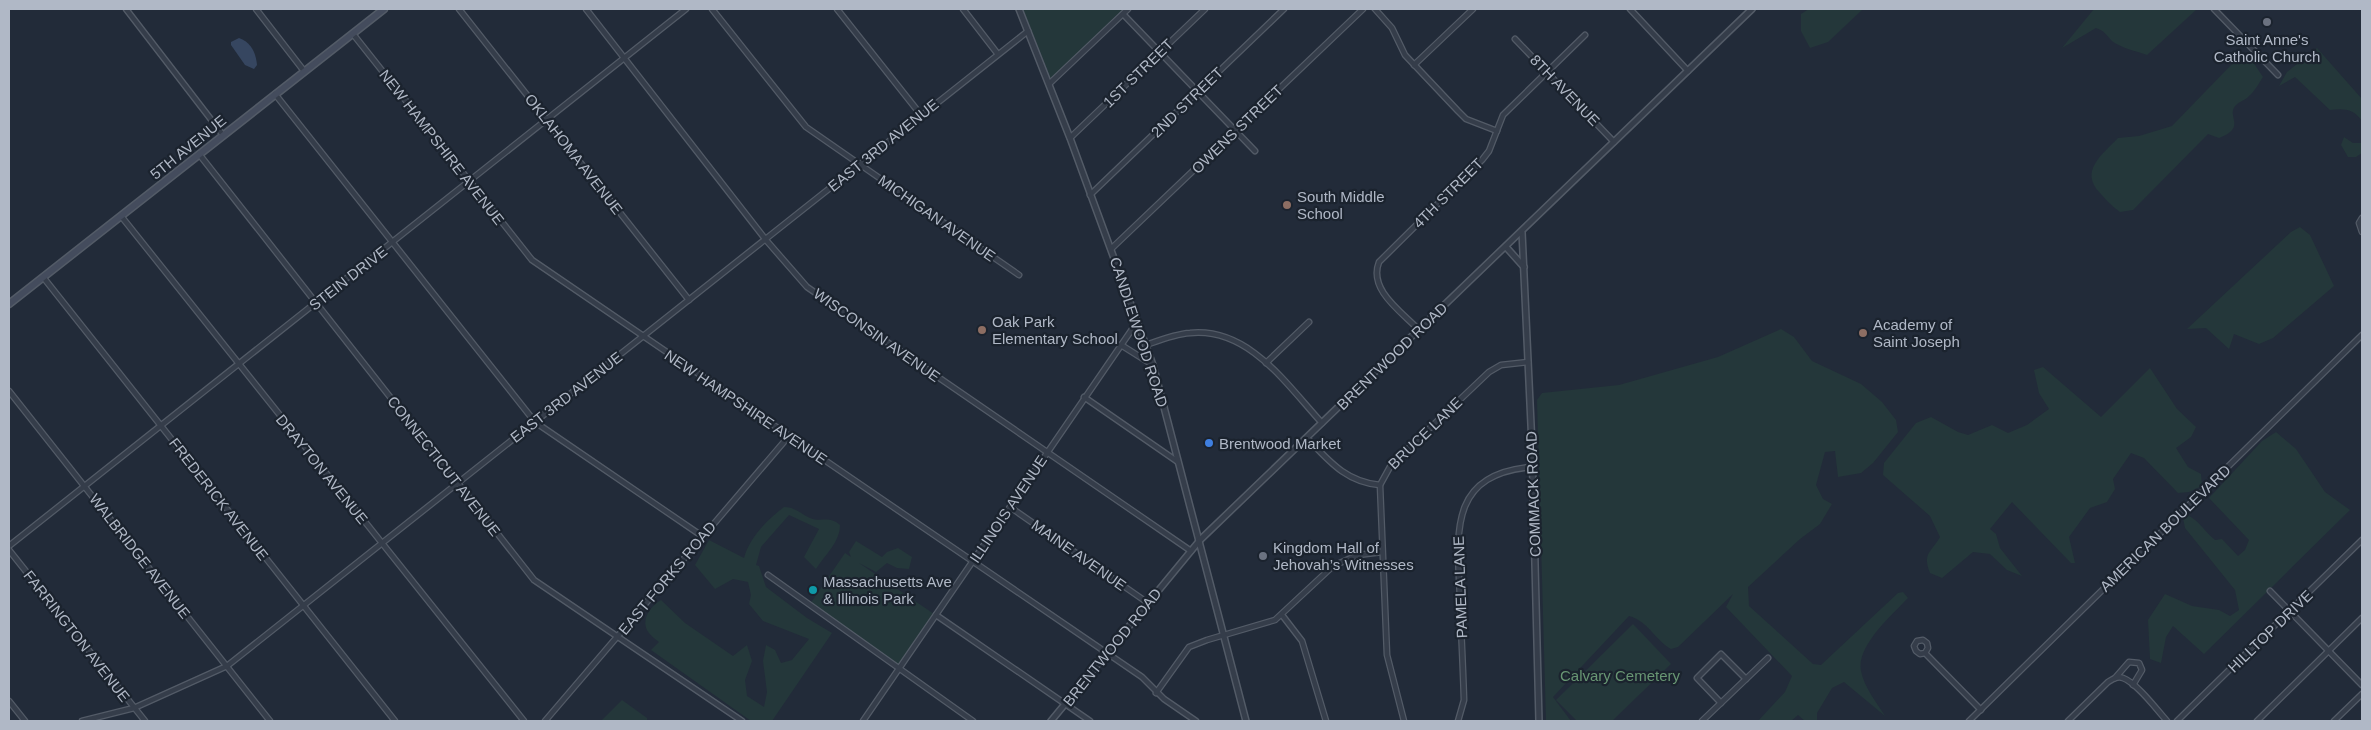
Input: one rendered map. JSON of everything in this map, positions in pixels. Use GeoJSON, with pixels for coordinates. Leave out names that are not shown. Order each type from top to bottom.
{"type":"FeatureCollection","features":[{"type":"Feature","properties":{"kind":"main road","name":"5TH AVENUE"},"geometry":{"type":"LineString","coordinates":[[9,304],[353,34],[382,9]]}},
{"type":"Feature","properties":{"kind":"street"},"geometry":{"type":"LineString","coordinates":[[126,9],[223,135]]}},
{"type":"Feature","properties":{"kind":"street"},"geometry":{"type":"LineString","coordinates":[[256,9],[304,71]]}},
{"type":"Feature","properties":{"kind":"street","name":"OKLAHOMA AVENUE"},"geometry":{"type":"LineString","coordinates":[[459,9],[689,300]]}},
{"type":"Feature","properties":{"kind":"street","name":"WISCONSIN AVENUE"},"geometry":{"type":"LineString","coordinates":[[586,9],[766,240],[807,287],[1191,551]]}},
{"type":"Feature","properties":{"kind":"street","name":"STEIN DRIVE"},"geometry":{"type":"LineString","coordinates":[[9,548],[84,486],[686,9]]}},
{"type":"Feature","properties":{"kind":"street","name":"MICHIGAN AVENUE"},"geometry":{"type":"LineString","coordinates":[[712,9],[806,127],[1019,275]]}},
{"type":"Feature","properties":{"kind":"street"},"geometry":{"type":"LineString","coordinates":[[837,9],[921,115]]}},
{"type":"Feature","properties":{"kind":"street"},"geometry":{"type":"LineString","coordinates":[[963,9],[997,52]]}},
{"type":"Feature","properties":{"kind":"street","name":"CANDLEWOOD ROAD"},"geometry":{"type":"LineString","coordinates":[[1019,9],[1070,138],[1153,365],[1246,721]]}},
{"type":"Feature","properties":{"kind":"street"},"geometry":{"type":"LineString","coordinates":[[1049,84],[1128,9]]}},
{"type":"Feature","properties":{"kind":"street","name":"1ST STREET"},"geometry":{"type":"LineString","coordinates":[[1070,138],[1205,9]]}},
{"type":"Feature","properties":{"kind":"street","name":"2ND STREET"},"geometry":{"type":"LineString","coordinates":[[1090,195],[1284,9]]}},
{"type":"Feature","properties":{"kind":"street","name":"OWENS STREET"},"geometry":{"type":"LineString","coordinates":[[1111,249],[1363,9]]}},
{"type":"Feature","properties":{"kind":"street"},"geometry":{"type":"LineString","coordinates":[[1375,9],[1388,22],[1405,54],[1414,65],[1466,119],[1496,131]]}},
{"type":"Feature","properties":{"kind":"street"},"geometry":{"type":"LineString","coordinates":[[1414,65],[1473,9]]}},
{"type":"Feature","properties":{"kind":"street"},"geometry":{"type":"LineString","coordinates":[[1630,9],[1688,71]]}},
{"type":"Feature","properties":{"kind":"street","name":"BRENTWOOD ROAD"},"geometry":{"type":"LineString","coordinates":[[1051,721],[1200,540],[1752,9]]}},
{"type":"Feature","properties":{"kind":"street"},"geometry":{"type":"LineString","coordinates":[[2214,9],[2278,75]]}},
{"type":"Feature","properties":{"kind":"street"},"geometry":{"type":"LineString","coordinates":[[1123,14],[1254,151]]}},
{"type":"Feature","properties":{"kind":"street","name":"EAST 3RD AVENUE"},"geometry":{"type":"LineString","coordinates":[[82,721],[134,708],[227,666],[766,240],[997,52],[1028,31]]}},
{"type":"Feature","properties":{"kind":"street","name":"NEW HAMPSHIRE AVENUE"},"geometry":{"type":"LineString","coordinates":[[353,34],[532,260],[1142,677],[1156,693],[1196,721]]}},
{"type":"Feature","properties":{"kind":"street","name":"4TH STREET"},"geometry":{"type":"LineString","coordinates":[[1419,330],[1379,286],[1376,270],[1379,262],[1482,160],[1489,152],[1503,115],[1585,35]]}},
{"type":"Feature","properties":{"kind":"street","name":"8TH AVENUE"},"geometry":{"type":"LineString","coordinates":[[1515,38],[1614,142]]}},
{"type":"Feature","properties":{"kind":"street"},"geometry":{"type":"LineString","coordinates":[[275,94],[535,422],[702,536]]}},
{"type":"Feature","properties":{"kind":"street","name":"CONNECTICUT AVENUE"},"geometry":{"type":"LineString","coordinates":[[199,154],[534,580],[742,721]]}},
{"type":"Feature","properties":{"kind":"street","name":"DRAYTON AVENUE"},"geometry":{"type":"LineString","coordinates":[[121,216],[524,721]]}},
{"type":"Feature","properties":{"kind":"street"},"geometry":{"type":"LineString","coordinates":[[2362,218],[2359,222],[2362,232]]}},
{"type":"Feature","properties":{"kind":"street","name":"COMMACK ROAD"},"geometry":{"type":"LineString","coordinates":[[1522,232],[1540,721]]}},
{"type":"Feature","properties":{"kind":"street"},"geometry":{"type":"LineString","coordinates":[[1506,247],[1524,268]]}},
{"type":"Feature","properties":{"kind":"street","name":"FREDERICK AVENUE"},"geometry":{"type":"LineString","coordinates":[[44,277],[395,721]]}},
{"type":"Feature","properties":{"kind":"street","name":"ILLINOIS AVENUE"},"geometry":{"type":"LineString","coordinates":[[863,721],[1137,322]]}},
{"type":"Feature","properties":{"kind":"street"},"geometry":{"type":"LineString","coordinates":[[1266,363],[1309,322]]}},
{"type":"Feature","properties":{"kind":"street"},"geometry":{"type":"LineString","coordinates":[[1146,345],[1180,334],[1205,332],[1239,342],[1266,363],[1322,423]]}},
{"type":"Feature","properties":{"kind":"street","name":"AMERICAN BOULEVARD"},"geometry":{"type":"LineString","coordinates":[[1969,721],[2362,335]]}},
{"type":"Feature","properties":{"kind":"street"},"geometry":{"type":"LineString","coordinates":[[1121,345],[1153,365]]}},
{"type":"Feature","properties":{"kind":"street","name":"BRUCE LANE"},"geometry":{"type":"LineString","coordinates":[[1404,721],[1387,655],[1380,485],[1390,466],[1489,372],[1501,365],[1528,362]]}},
{"type":"Feature","properties":{"kind":"street","name":"WALBRIDGE AVENUE"},"geometry":{"type":"LineString","coordinates":[[9,391],[270,721]]}},
{"type":"Feature","properties":{"kind":"street"},"geometry":{"type":"LineString","coordinates":[[1084,397],[1178,462]]}},
{"type":"Feature","properties":{"kind":"street","name":"EAST FORKS ROAD"},"geometry":{"type":"LineString","coordinates":[[545,721],[789,436]]}},
{"type":"Feature","properties":{"kind":"street"},"geometry":{"type":"LineString","coordinates":[[1308,438],[1347,476],[1359,482],[1380,485]]}},
{"type":"Feature","properties":{"kind":"street","name":"PAMELA LANE"},"geometry":{"type":"LineString","coordinates":[[1458,721],[1464,700],[1457,539],[1463,511],[1477,488],[1488,479],[1508,470],[1532,466]]}},
{"type":"Feature","properties":{"kind":"street","name":"MAINE AVENUE"},"geometry":{"type":"LineString","coordinates":[[1010,507],[1148,603]]}},
{"type":"Feature","properties":{"kind":"street","name":"HILLTOP DRIVE"},"geometry":{"type":"LineString","coordinates":[[2177,721],[2362,540]]}},
{"type":"Feature","properties":{"kind":"street","name":"FARRINGTON AVENUE"},"geometry":{"type":"LineString","coordinates":[[9,548],[145,721]]}},
{"type":"Feature","properties":{"kind":"street"},"geometry":{"type":"LineString","coordinates":[[1156,693],[1190,648],[1198,642],[1265,625],[1282,615],[1333,566],[1358,555],[1382,552]]}},
{"type":"Feature","properties":{"kind":"street"},"geometry":{"type":"LineString","coordinates":[[768,575],[898,670],[973,721]]}},
{"type":"Feature","properties":{"kind":"street"},"geometry":{"type":"LineString","coordinates":[[2270,591],[2362,685]]}},
{"type":"Feature","properties":{"kind":"street"},"geometry":{"type":"LineString","coordinates":[[1282,615],[1297,632],[1305,647],[1326,721]]}},
{"type":"Feature","properties":{"kind":"street"},"geometry":{"type":"LineString","coordinates":[[936,616],[1090,721]]}},
{"type":"Feature","properties":{"kind":"street"},"geometry":{"type":"LineString","coordinates":[[2256,721],[2362,618]]}},
{"type":"Feature","properties":{"kind":"street"},"geometry":{"type":"LineString","coordinates":[[1925,653],[1981,710]]}},
{"type":"Feature","properties":{"kind":"street"},"geometry":{"type":"LineString","coordinates":[[1721,703],[1697,678],[1721,654],[1746,679]]}},
{"type":"Feature","properties":{"kind":"street"},"geometry":{"type":"LineString","coordinates":[[1702,721],[1768,658]]}},
{"type":"Feature","properties":{"kind":"street"},"geometry":{"type":"LineString","coordinates":[[2068,721],[2108,682],[2115,678],[2129,662],[2139,663],[2142,670],[2132,685]]}},
{"type":"Feature","properties":{"kind":"street"},"geometry":{"type":"LineString","coordinates":[[2115,678],[2123,678],[2132,685],[2167,721]]}},
{"type":"Feature","properties":{"kind":"street"},"geometry":{"type":"LineString","coordinates":[[2334,721],[2362,694]]}},
{"type":"Feature","properties":{"kind":"street"},"geometry":{"type":"LineString","coordinates":[[9,700],[25,721]]}},
{"type":"Feature","properties":{"kind":"green space"},"geometry":{"type":"Polygon","coordinates":[[[1023,9],[1123,9],[1051,79],[1023,9]]]}},
{"type":"Feature","properties":{"kind":"green space"},"geometry":{"type":"Polygon","coordinates":[[[1809,9],[1863,9],[1828,42],[1810,48],[1801,31],[1801,14],[1809,9]]]}},
{"type":"Feature","properties":{"kind":"green space"},"geometry":{"type":"Polygon","coordinates":[[[2094,9],[2197,9],[2147,55],[2112,41],[2096,28],[2062,48],[2094,9]]]}},
{"type":"Feature","properties":{"kind":"green space"},"geometry":{"type":"Polygon","coordinates":[[[2317,48],[2362,99],[2362,121],[2356,114],[2348,110],[2330,110],[2295,77],[2279,86],[2287,72],[2317,48]]]}},
{"type":"Feature","properties":{"kind":"green space"},"geometry":{"type":"Polygon","coordinates":[[[2251,59],[2263,77],[2251,94],[2233,109],[2234,126],[2228,134],[2219,138],[2208,134],[2133,210],[2120,212],[2107,201],[2094,185],[2092,170],[2100,157],[2118,138],[2139,136],[2172,126],[2235,61],[2251,59]]]}},
{"type":"Feature","properties":{"kind":"green space"},"geometry":{"type":"Polygon","coordinates":[[[2344,137],[2353,143],[2362,143],[2362,153],[2356,157],[2348,157],[2341,145],[2344,137]]]}},
{"type":"Feature","properties":{"kind":"green space"},"geometry":{"type":"Polygon","coordinates":[[[2300,227],[2310,235],[2334,286],[2273,338],[2259,344],[2234,334],[2229,349],[2206,328],[2187,329],[2291,232],[2300,227]]]}},
{"type":"Feature","properties":{"kind":"green space"},"geometry":{"type":"Polygon","coordinates":[[[1781,329],[1794,337],[1812,361],[1861,384],[1882,402],[1896,420],[1898,432],[1873,463],[1861,473],[1838,477],[1835,451],[1825,452],[1816,485],[1823,499],[1832,504],[1820,524],[1800,539],[1748,587],[1749,606],[1813,664],[1821,665],[1898,593],[1903,592],[1908,598],[1869,641],[1861,661],[1861,671],[1865,683],[1885,716],[1844,682],[1832,688],[1817,713],[1817,721],[1805,721],[1798,715],[1791,721],[1758,721],[1785,692],[1792,676],[1726,607],[1733,594],[1678,647],[1671,649],[1636,618],[1629,616],[1553,697],[1571,721],[1546,721],[1537,400],[1542,393],[1619,385],[1718,357],[1781,329]]]}},
{"type":"Feature","properties":{"kind":"green space"},"geometry":{"type":"Polygon","coordinates":[[[2043,367],[2101,417],[2150,368],[2177,409],[2196,427],[2191,437],[2176,448],[2188,467],[2201,474],[2202,486],[2189,492],[2178,493],[2144,458],[2131,453],[2113,479],[2115,489],[2107,502],[2090,508],[2069,537],[2075,563],[2071,563],[2012,502],[1990,529],[1996,534],[2000,548],[2022,576],[2007,570],[1990,554],[1973,552],[1942,578],[1930,573],[1927,557],[1940,537],[1930,516],[1883,475],[1884,463],[1916,423],[1931,417],[1958,432],[1968,435],[1992,425],[2008,433],[2027,425],[2049,409],[2039,393],[2034,370],[2043,367]]]}},
{"type":"Feature","properties":{"kind":"green space"},"geometry":{"type":"Polygon","coordinates":[[[2276,432],[2296,449],[2325,492],[2350,510],[2204,654],[2173,626],[2166,637],[2161,663],[2150,659],[2148,620],[2165,594],[2192,606],[2219,610],[2230,616],[2239,610],[2235,590],[2185,528],[2183,518],[2187,515],[2191,517],[2215,540],[2222,539],[2238,556],[2245,550],[2249,540],[2209,498],[2262,441],[2276,432]]]}},
{"type":"Feature","properties":{"kind":"green space"},"geometry":{"type":"Polygon","coordinates":[[[784,507],[795,509],[814,519],[836,522],[840,525],[838,537],[816,569],[804,557],[819,529],[789,515],[761,547],[756,565],[759,566],[766,587],[807,618],[832,633],[772,721],[751,721],[651,650],[659,642],[648,632],[645,621],[648,612],[661,600],[685,623],[733,656],[747,645],[752,661],[745,680],[747,696],[764,707],[767,692],[763,661],[766,645],[775,650],[781,663],[792,660],[809,639],[763,621],[749,604],[751,595],[748,582],[733,579],[715,589],[695,565],[709,540],[744,558],[750,543],[760,530],[784,507]]]}},
{"type":"Feature","properties":{"kind":"green space"},"geometry":{"type":"Polygon","coordinates":[[[856,541],[882,557],[887,552],[898,548],[912,557],[909,569],[897,568],[887,563],[876,572],[859,563],[934,614],[901,663],[895,665],[810,604],[845,553],[851,557],[849,552],[856,541]]]}},
{"type":"Feature","properties":{"kind":"green space","name":"Calvary Cemetery"},"geometry":{"type":"Polygon","coordinates":[[[1633,624],[1671,664],[1612,721],[1577,721],[1556,700],[1633,624]]]}},
{"type":"Feature","properties":{"kind":"green space"},"geometry":{"type":"Polygon","coordinates":[[[622,700],[647,718],[647,721],[601,721],[622,700]]]}},
{"type":"Feature","properties":{"kind":"water"},"geometry":{"type":"Polygon","coordinates":[[[239,38],[247,42],[254,52],[257,65],[254,69],[245,65],[231,45],[231,42],[239,38]]]}},
{"type":"Feature","properties":{"kind":"place","name":"Saint Anne's Catholic Church"},"geometry":{"type":"Point","coordinates":[2267,22]}},
{"type":"Feature","properties":{"kind":"place","name":"South Middle School"},"geometry":{"type":"Point","coordinates":[1287,205]}},
{"type":"Feature","properties":{"kind":"place","name":"Oak Park Elementary School"},"geometry":{"type":"Point","coordinates":[982,330]}},
{"type":"Feature","properties":{"kind":"place","name":"Academy of Saint Joseph"},"geometry":{"type":"Point","coordinates":[1863,333]}},
{"type":"Feature","properties":{"kind":"place","name":"Brentwood Market"},"geometry":{"type":"Point","coordinates":[1209,443]}},
{"type":"Feature","properties":{"kind":"place","name":"Kingdom Hall of Jehovah’s Witnesses"},"geometry":{"type":"Point","coordinates":[1263,556]}},
{"type":"Feature","properties":{"kind":"place","name":"Massachusetts Ave & Illinois Park"},"geometry":{"type":"Point","coordinates":[813,590]}}]}
